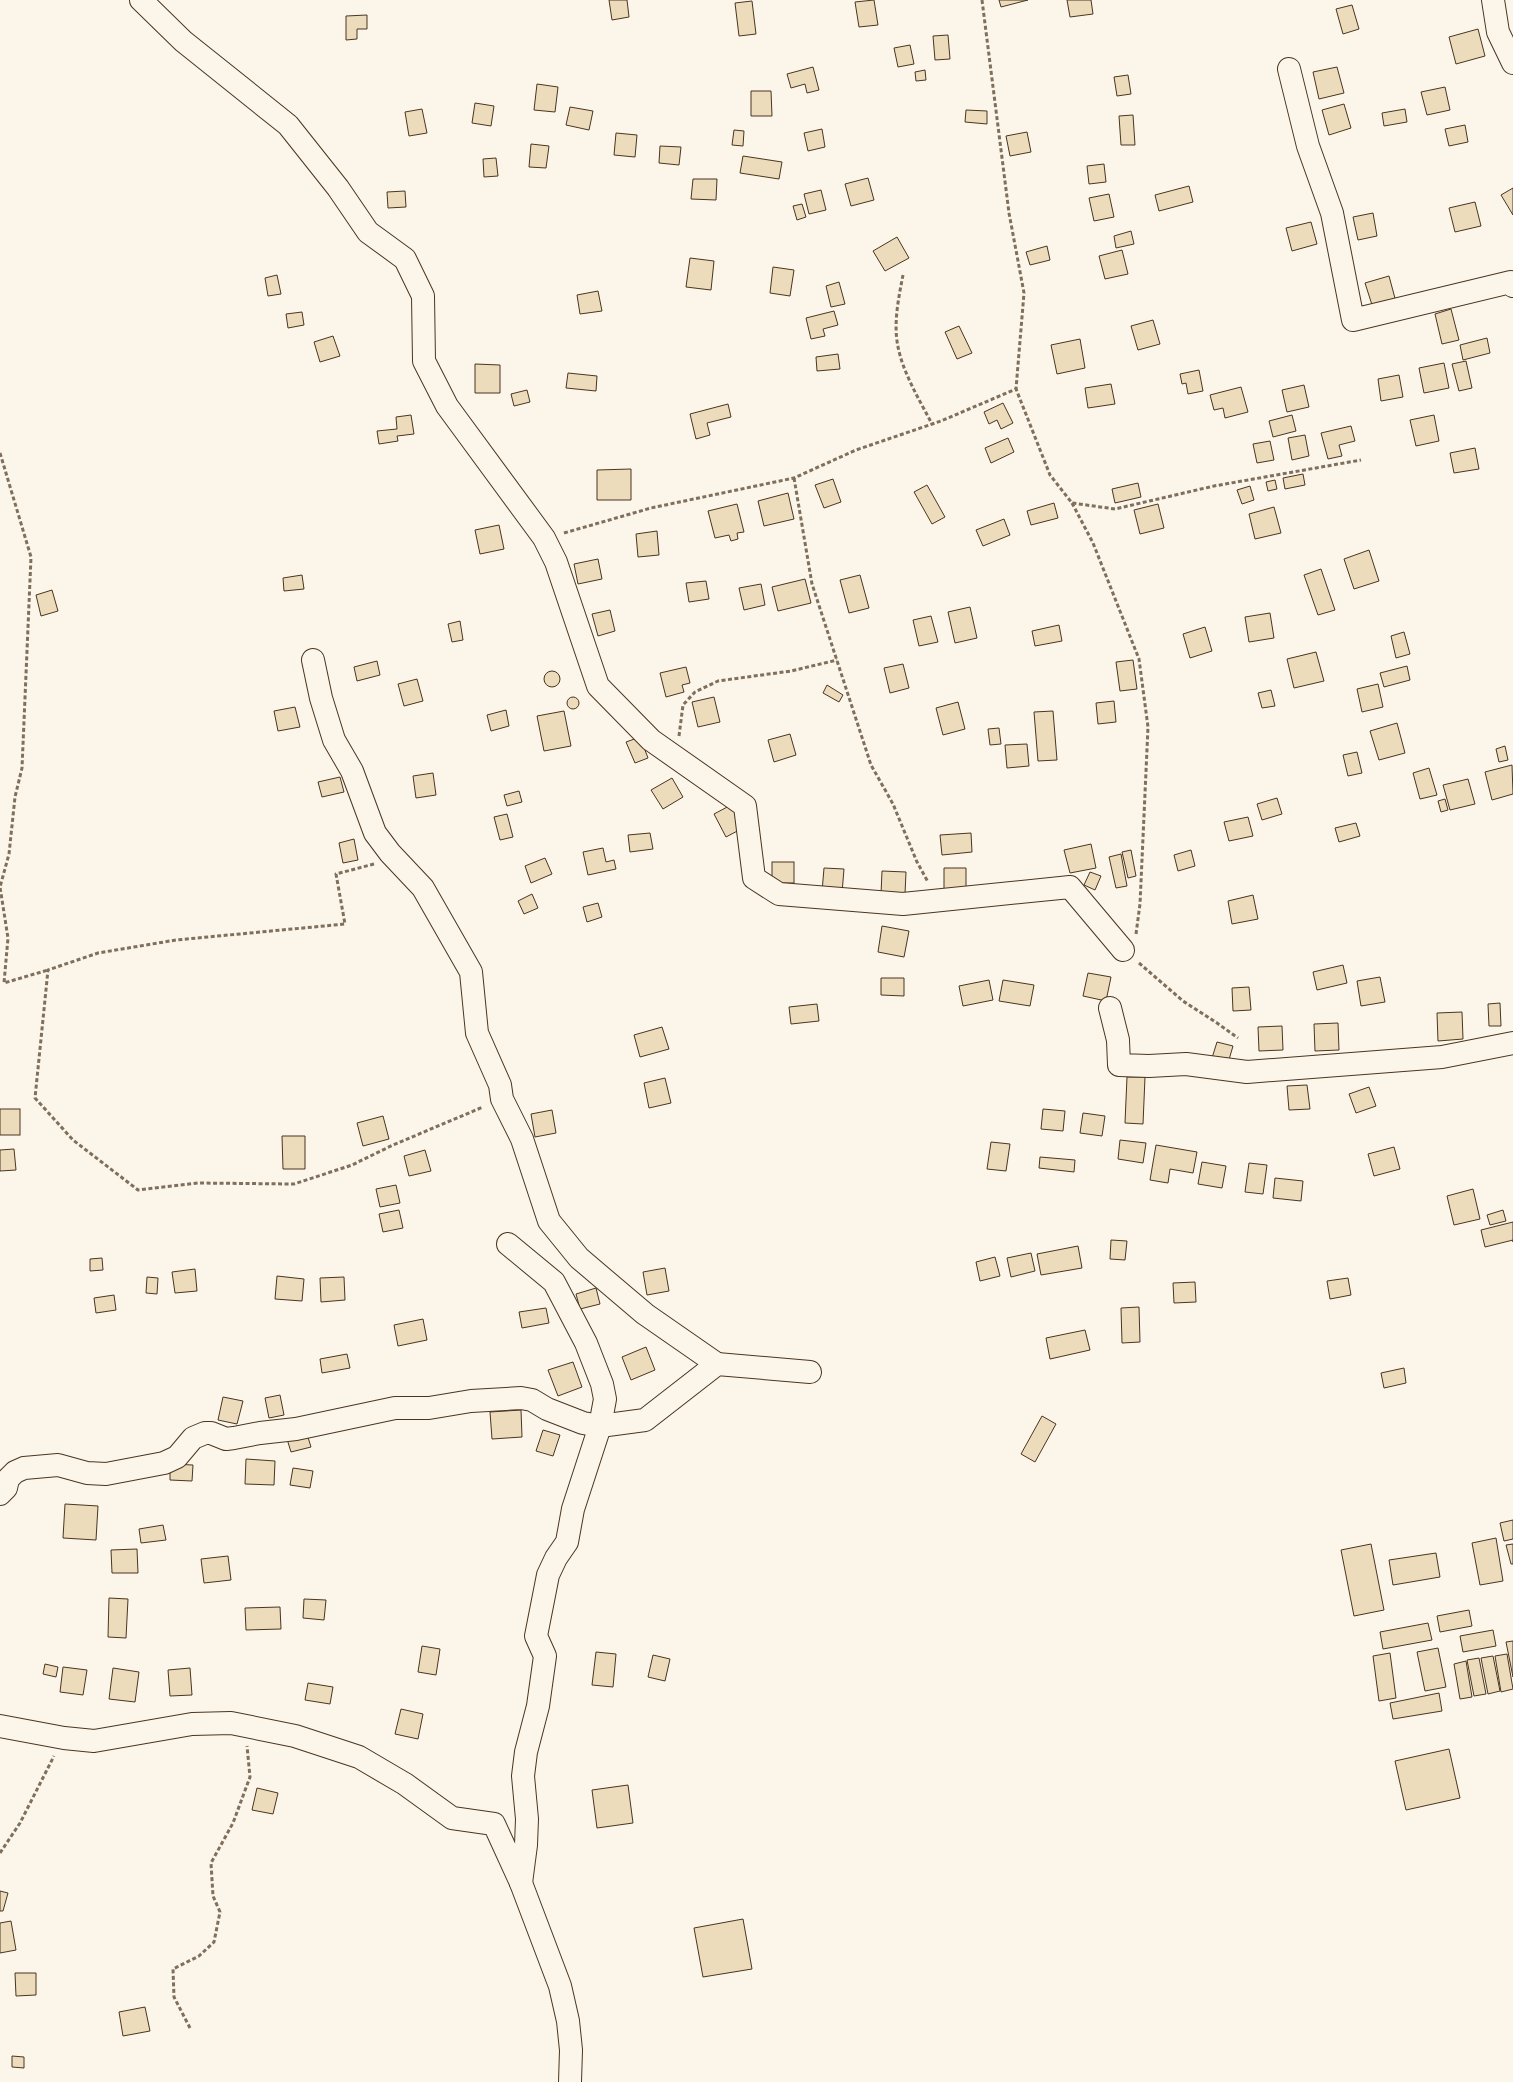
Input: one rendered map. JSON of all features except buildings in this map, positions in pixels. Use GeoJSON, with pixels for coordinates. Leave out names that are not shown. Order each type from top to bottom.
{"type":"FeatureCollection","features":[{"type":"Feature","properties":{"kind":"street"},"geometry":{"type":"LineString","coordinates":[[142,0],[183,42],[288,125],[338,188],[368,232],[405,259],[423,296],[424,361],[447,406],[544,538],[556,562],[598,686],[651,740],[745,806],[754,878],[779,894],[903,904],[1070,887],[1123,950]]}},
{"type":"Feature","properties":{"kind":"street"},"geometry":{"type":"LineString","coordinates":[[1493,0],[1498,32],[1513,62]]}},
{"type":"Feature","properties":{"kind":"street"},"geometry":{"type":"LineString","coordinates":[[1289,69],[1308,146],[1332,213],[1353,320],[1511,282],[1513,286]]}},
{"type":"Feature","properties":{"kind":"street"},"geometry":{"type":"LineString","coordinates":[[313,660],[321,698],[334,740],[352,771],[376,833],[397,861],[422,888],[470,972],[477,1032],[500,1086],[502,1099],[522,1139],[549,1221],[579,1258],[645,1314],[717,1364],[810,1372]]}},
{"type":"Feature","properties":{"kind":"street"},"geometry":{"type":"LineString","coordinates":[[1110,1008],[1118,1040],[1119,1065],[1186,1064],[1247,1072],[1442,1057],[1513,1043]]}},
{"type":"Feature","properties":{"kind":"street"},"geometry":{"type":"LineString","coordinates":[[508,1244],[554,1282],[586,1343],[602,1384],[605,1400],[600,1426],[573,1509],[567,1542],[556,1558],[548,1575],[536,1636],[545,1656],[538,1706],[526,1752],[523,1776],[526,1845],[521,1883]]}},
{"type":"Feature","properties":{"kind":"street"},"geometry":{"type":"LineString","coordinates":[[0,1494],[6,1488],[8,1479],[15,1472],[24,1468],[58,1465],[87,1473],[106,1474],[164,1463],[177,1457],[193,1438],[205,1433],[211,1433],[226,1439],[234,1438],[296,1429],[396,1408],[429,1408],[471,1401],[521,1398],[532,1400],[547,1409],[584,1423],[600,1426],[645,1420],[717,1364]]}},
{"type":"Feature","properties":{"kind":"street"},"geometry":{"type":"LineString","coordinates":[[0,1726],[64,1738],[94,1741],[192,1724],[231,1723],[295,1736],[359,1757],[405,1784],[452,1818],[494,1824],[526,1845]]}},
{"type":"Feature","properties":{"kind":"street"},"geometry":{"type":"LineString","coordinates":[[494,1824],[521,1883],[560,1986],[568,2021],[571,2050],[570,2082]]}},
{"type":"Feature","properties":{"kind":"path"},"geometry":{"type":"LineString","coordinates":[[982,0],[1009,213],[1024,293],[1016,390],[1050,474],[1072,503],[1093,543],[1139,658],[1148,727],[1138,932],[1123,950],[1183,1001],[1217,1022],[1238,1038]]}},
{"type":"Feature","properties":{"kind":"path"},"geometry":{"type":"LineString","coordinates":[[902,275],[897,308],[897,342],[910,381],[932,424]]}},
{"type":"Feature","properties":{"kind":"path"},"geometry":{"type":"LineString","coordinates":[[544,538],[652,508],[794,478],[856,450],[932,424],[1016,390]]}},
{"type":"Feature","properties":{"kind":"path"},"geometry":{"type":"LineString","coordinates":[[0,453],[31,557],[22,768],[15,797],[9,854],[0,887],[8,938],[2,983],[98,953],[176,940],[345,924],[336,874],[376,863],[397,861]]}},
{"type":"Feature","properties":{"kind":"path"},"geometry":{"type":"LineString","coordinates":[[1072,503],[1115,509],[1214,486],[1361,460]]}},
{"type":"Feature","properties":{"kind":"path"},"geometry":{"type":"LineString","coordinates":[[794,478],[812,584],[871,765],[893,804],[917,862],[938,900]]}},
{"type":"Feature","properties":{"kind":"path"},"geometry":{"type":"LineString","coordinates":[[677,758],[683,706],[696,692],[718,682],[791,671],[837,660]]}},
{"type":"Feature","properties":{"kind":"path"},"geometry":{"type":"LineString","coordinates":[[48,970],[36,1098],[73,1140],[138,1190],[198,1183],[294,1184],[352,1165],[393,1145],[502,1099]]}},
{"type":"Feature","properties":{"kind":"path"},"geometry":{"type":"LineString","coordinates":[[190,2028],[174,1997],[173,1969],[199,1956],[214,1942],[220,1912],[212,1896],[211,1863],[233,1823],[250,1776],[244,1726]]}},
{"type":"Feature","properties":{"kind":"path"},"geometry":{"type":"LineString","coordinates":[[0,1853],[20,1823],[64,1738]]}}]}
